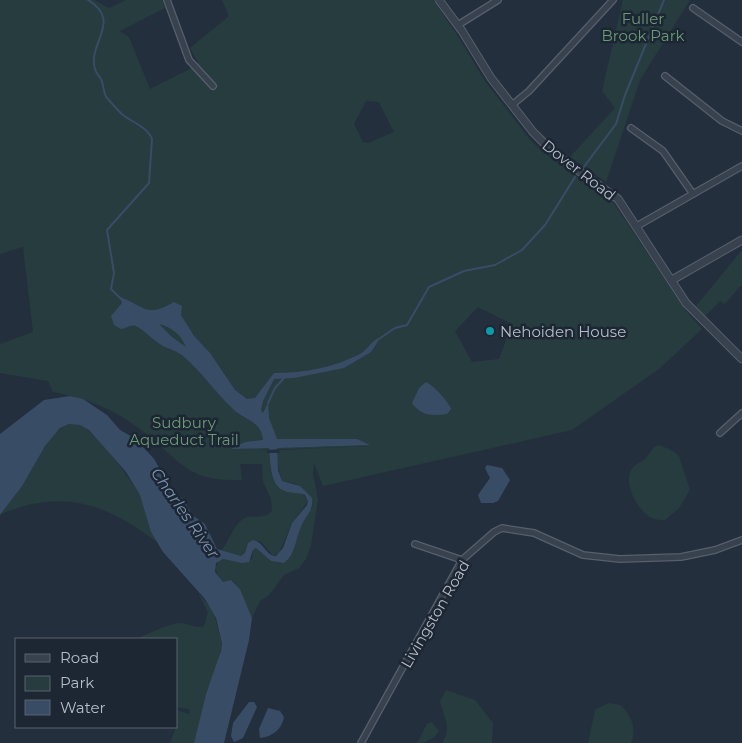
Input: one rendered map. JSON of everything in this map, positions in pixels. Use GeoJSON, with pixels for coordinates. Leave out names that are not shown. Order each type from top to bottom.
{"type":"FeatureCollection","features":[{"type":"Feature","properties":{"kind":"street"},"geometry":{"type":"LineString","coordinates":[[167,0],[189,60],[213,86]]}},
{"type":"Feature","properties":{"kind":"street","name":"Dover Road"},"geometry":{"type":"LineString","coordinates":[[439,0],[458,25],[491,78],[549,149],[614,195],[637,226],[693,311],[742,359]]}},
{"type":"Feature","properties":{"kind":"street"},"geometry":{"type":"LineString","coordinates":[[458,25],[498,0]]}},
{"type":"Feature","properties":{"kind":"street"},"geometry":{"type":"LineString","coordinates":[[512,105],[529,91],[613,0]]}},
{"type":"Feature","properties":{"kind":"street"},"geometry":{"type":"LineString","coordinates":[[693,8],[742,42]]}},
{"type":"Feature","properties":{"kind":"street"},"geometry":{"type":"LineString","coordinates":[[665,76],[722,121],[742,131]]}},
{"type":"Feature","properties":{"kind":"street"},"geometry":{"type":"LineString","coordinates":[[631,128],[662,151],[693,194]]}},
{"type":"Feature","properties":{"kind":"street"},"geometry":{"type":"LineString","coordinates":[[637,226],[742,166]]}},
{"type":"Feature","properties":{"kind":"street"},"geometry":{"type":"LineString","coordinates":[[672,280],[742,240]]}},
{"type":"Feature","properties":{"kind":"street"},"geometry":{"type":"LineString","coordinates":[[720,433],[742,413]]}},
{"type":"Feature","properties":{"kind":"street","name":"Livingston Road"},"geometry":{"type":"LineString","coordinates":[[361,743],[385,703],[462,560],[484,539],[502,528],[534,533],[583,555],[611,558],[681,556],[715,550],[742,540]]}},
{"type":"Feature","properties":{"kind":"street"},"geometry":{"type":"LineString","coordinates":[[415,544],[462,560]]}},
{"type":"Feature","properties":{"kind":"green space","name":"Sudbury Aqueduct Trail"},"geometry":{"type":"Polygon","coordinates":[[[0,0],[94,0],[109,8],[126,0],[162,0],[165,8],[120,31],[129,37],[150,89],[190,69],[198,62],[190,48],[229,16],[222,0],[433,0],[456,33],[485,81],[531,141],[552,159],[613,202],[686,311],[702,329],[659,369],[572,430],[323,486],[314,463],[313,473],[318,500],[311,545],[306,559],[299,568],[284,575],[269,595],[260,601],[252,618],[240,589],[233,581],[223,582],[216,569],[217,563],[219,560],[226,559],[236,562],[252,559],[253,550],[256,548],[271,561],[284,563],[291,556],[300,528],[313,503],[296,484],[282,481],[277,463],[271,465],[278,486],[283,490],[304,495],[308,501],[292,523],[279,553],[273,556],[261,542],[253,540],[248,543],[244,555],[241,556],[220,551],[235,527],[243,519],[265,516],[272,511],[271,499],[263,482],[262,464],[240,464],[242,480],[222,480],[195,473],[175,459],[140,429],[109,410],[88,401],[53,392],[48,381],[0,373],[0,344],[33,332],[23,247],[0,254],[0,0]],[[366,101],[354,124],[363,142],[368,143],[394,132],[379,102],[366,101]],[[478,307],[455,331],[472,362],[499,359],[512,324],[478,307]]]}},
{"type":"Feature","properties":{"kind":"green space","name":"Fuller Brook Park"},"geometry":{"type":"Polygon","coordinates":[[[623,0],[690,0],[640,80],[606,182],[570,157],[615,108],[602,91],[623,0]]]}},
{"type":"Feature","properties":{"kind":"green space"},"geometry":{"type":"Polygon","coordinates":[[[742,250],[742,284],[725,304],[720,301],[705,316],[696,306],[742,250]]]}},
{"type":"Feature","properties":{"kind":"green space"},"geometry":{"type":"Polygon","coordinates":[[[69,424],[81,425],[90,431],[122,470],[140,495],[157,542],[120,518],[84,504],[65,501],[45,502],[24,506],[1,514],[20,489],[36,459],[54,434],[69,424]]]}},
{"type":"Feature","properties":{"kind":"green space"},"geometry":{"type":"Polygon","coordinates":[[[660,445],[679,456],[690,490],[679,508],[665,520],[654,519],[645,513],[636,503],[629,483],[631,470],[636,464],[646,458],[653,448],[660,445]]]}},
{"type":"Feature","properties":{"kind":"green space"},"geometry":{"type":"Polygon","coordinates":[[[198,593],[213,610],[222,643],[218,663],[206,694],[194,743],[170,743],[176,728],[178,728],[178,711],[190,714],[189,709],[178,707],[178,638],[138,638],[177,623],[198,627],[204,626],[208,612],[198,593]]]}},
{"type":"Feature","properties":{"kind":"green space"},"geometry":{"type":"Polygon","coordinates":[[[446,690],[475,700],[493,723],[492,743],[442,743],[447,727],[440,701],[446,690]]]}},
{"type":"Feature","properties":{"kind":"green space"},"geometry":{"type":"Polygon","coordinates":[[[609,703],[620,705],[630,717],[633,727],[631,743],[588,743],[595,710],[609,703]]]}},
{"type":"Feature","properties":{"kind":"green space"},"geometry":{"type":"Polygon","coordinates":[[[432,722],[439,731],[429,740],[417,743],[427,724],[432,722]]]}},
{"type":"Feature","properties":{"kind":"water","name":"Charles River"},"geometry":{"type":"Polygon","coordinates":[[[120,297],[151,310],[165,307],[174,302],[182,306],[181,315],[194,336],[210,353],[235,390],[247,399],[255,398],[274,373],[307,371],[339,363],[360,354],[380,338],[371,352],[344,368],[294,378],[274,379],[263,401],[261,410],[263,413],[268,403],[269,418],[277,439],[357,439],[370,445],[277,448],[278,470],[282,481],[300,486],[312,498],[310,510],[301,527],[291,555],[284,563],[271,561],[256,548],[253,550],[249,562],[242,563],[223,559],[216,563],[215,572],[223,582],[231,580],[240,589],[252,618],[249,640],[224,743],[194,743],[206,694],[221,651],[222,643],[216,618],[205,599],[163,552],[151,532],[140,495],[126,472],[89,430],[80,425],[69,424],[60,428],[45,446],[22,486],[0,515],[0,434],[44,400],[70,396],[83,399],[107,415],[120,430],[136,439],[154,459],[171,488],[184,500],[192,515],[205,524],[217,549],[241,556],[245,553],[248,543],[253,540],[260,543],[270,554],[276,556],[283,548],[292,523],[307,505],[308,501],[305,495],[285,491],[276,484],[273,479],[269,448],[231,449],[245,442],[263,440],[259,428],[256,424],[237,413],[190,362],[180,354],[160,344],[136,326],[121,329],[114,325],[111,316],[122,303],[120,297]],[[159,324],[186,347],[178,335],[159,324]]]}},
{"type":"Feature","properties":{"kind":"water"},"geometry":{"type":"Polygon","coordinates":[[[426,382],[437,390],[447,402],[451,409],[447,414],[423,413],[412,403],[419,388],[426,382]]]}},
{"type":"Feature","properties":{"kind":"water"},"geometry":{"type":"Polygon","coordinates":[[[487,465],[502,468],[510,480],[498,501],[481,503],[478,495],[490,478],[485,468],[487,465]]]}},
{"type":"Feature","properties":{"kind":"water"},"geometry":{"type":"Polygon","coordinates":[[[249,702],[254,702],[257,707],[243,738],[234,742],[231,736],[233,723],[249,702]]]}},
{"type":"Feature","properties":{"kind":"water"},"geometry":{"type":"Polygon","coordinates":[[[268,708],[280,711],[284,717],[283,721],[276,732],[260,738],[259,729],[268,708]]]}},
{"type":"Feature","properties":{"kind":"pier"},"geometry":{"type":"Polygon","coordinates":[[[372,446],[279,450],[280,453],[267,453],[267,450],[229,451],[372,446]]]}},
{"type":"Feature","properties":{"kind":"waterway"},"geometry":{"type":"LineString","coordinates":[[88,0],[98,8],[103,16],[102,33],[95,51],[94,60],[95,70],[102,81],[106,96],[122,114],[143,128],[152,139],[149,183],[107,230],[114,273],[111,289],[121,299]]}},
{"type":"Feature","properties":{"kind":"waterway"},"geometry":{"type":"LineString","coordinates":[[583,168],[616,124],[625,95],[664,0]]}},
{"type":"Feature","properties":{"kind":"waterway"},"geometry":{"type":"LineString","coordinates":[[379,339],[395,328],[407,325],[429,287],[464,271],[495,265],[522,250],[545,225],[575,177]]}},
{"type":"Feature","properties":{"kind":"waterway"},"geometry":{"type":"LineString","coordinates":[[268,403],[275,388],[284,378]]}},
{"type":"Feature","properties":{"kind":"place","name":"Nehoiden House"},"geometry":{"type":"Point","coordinates":[490,331]}}]}
